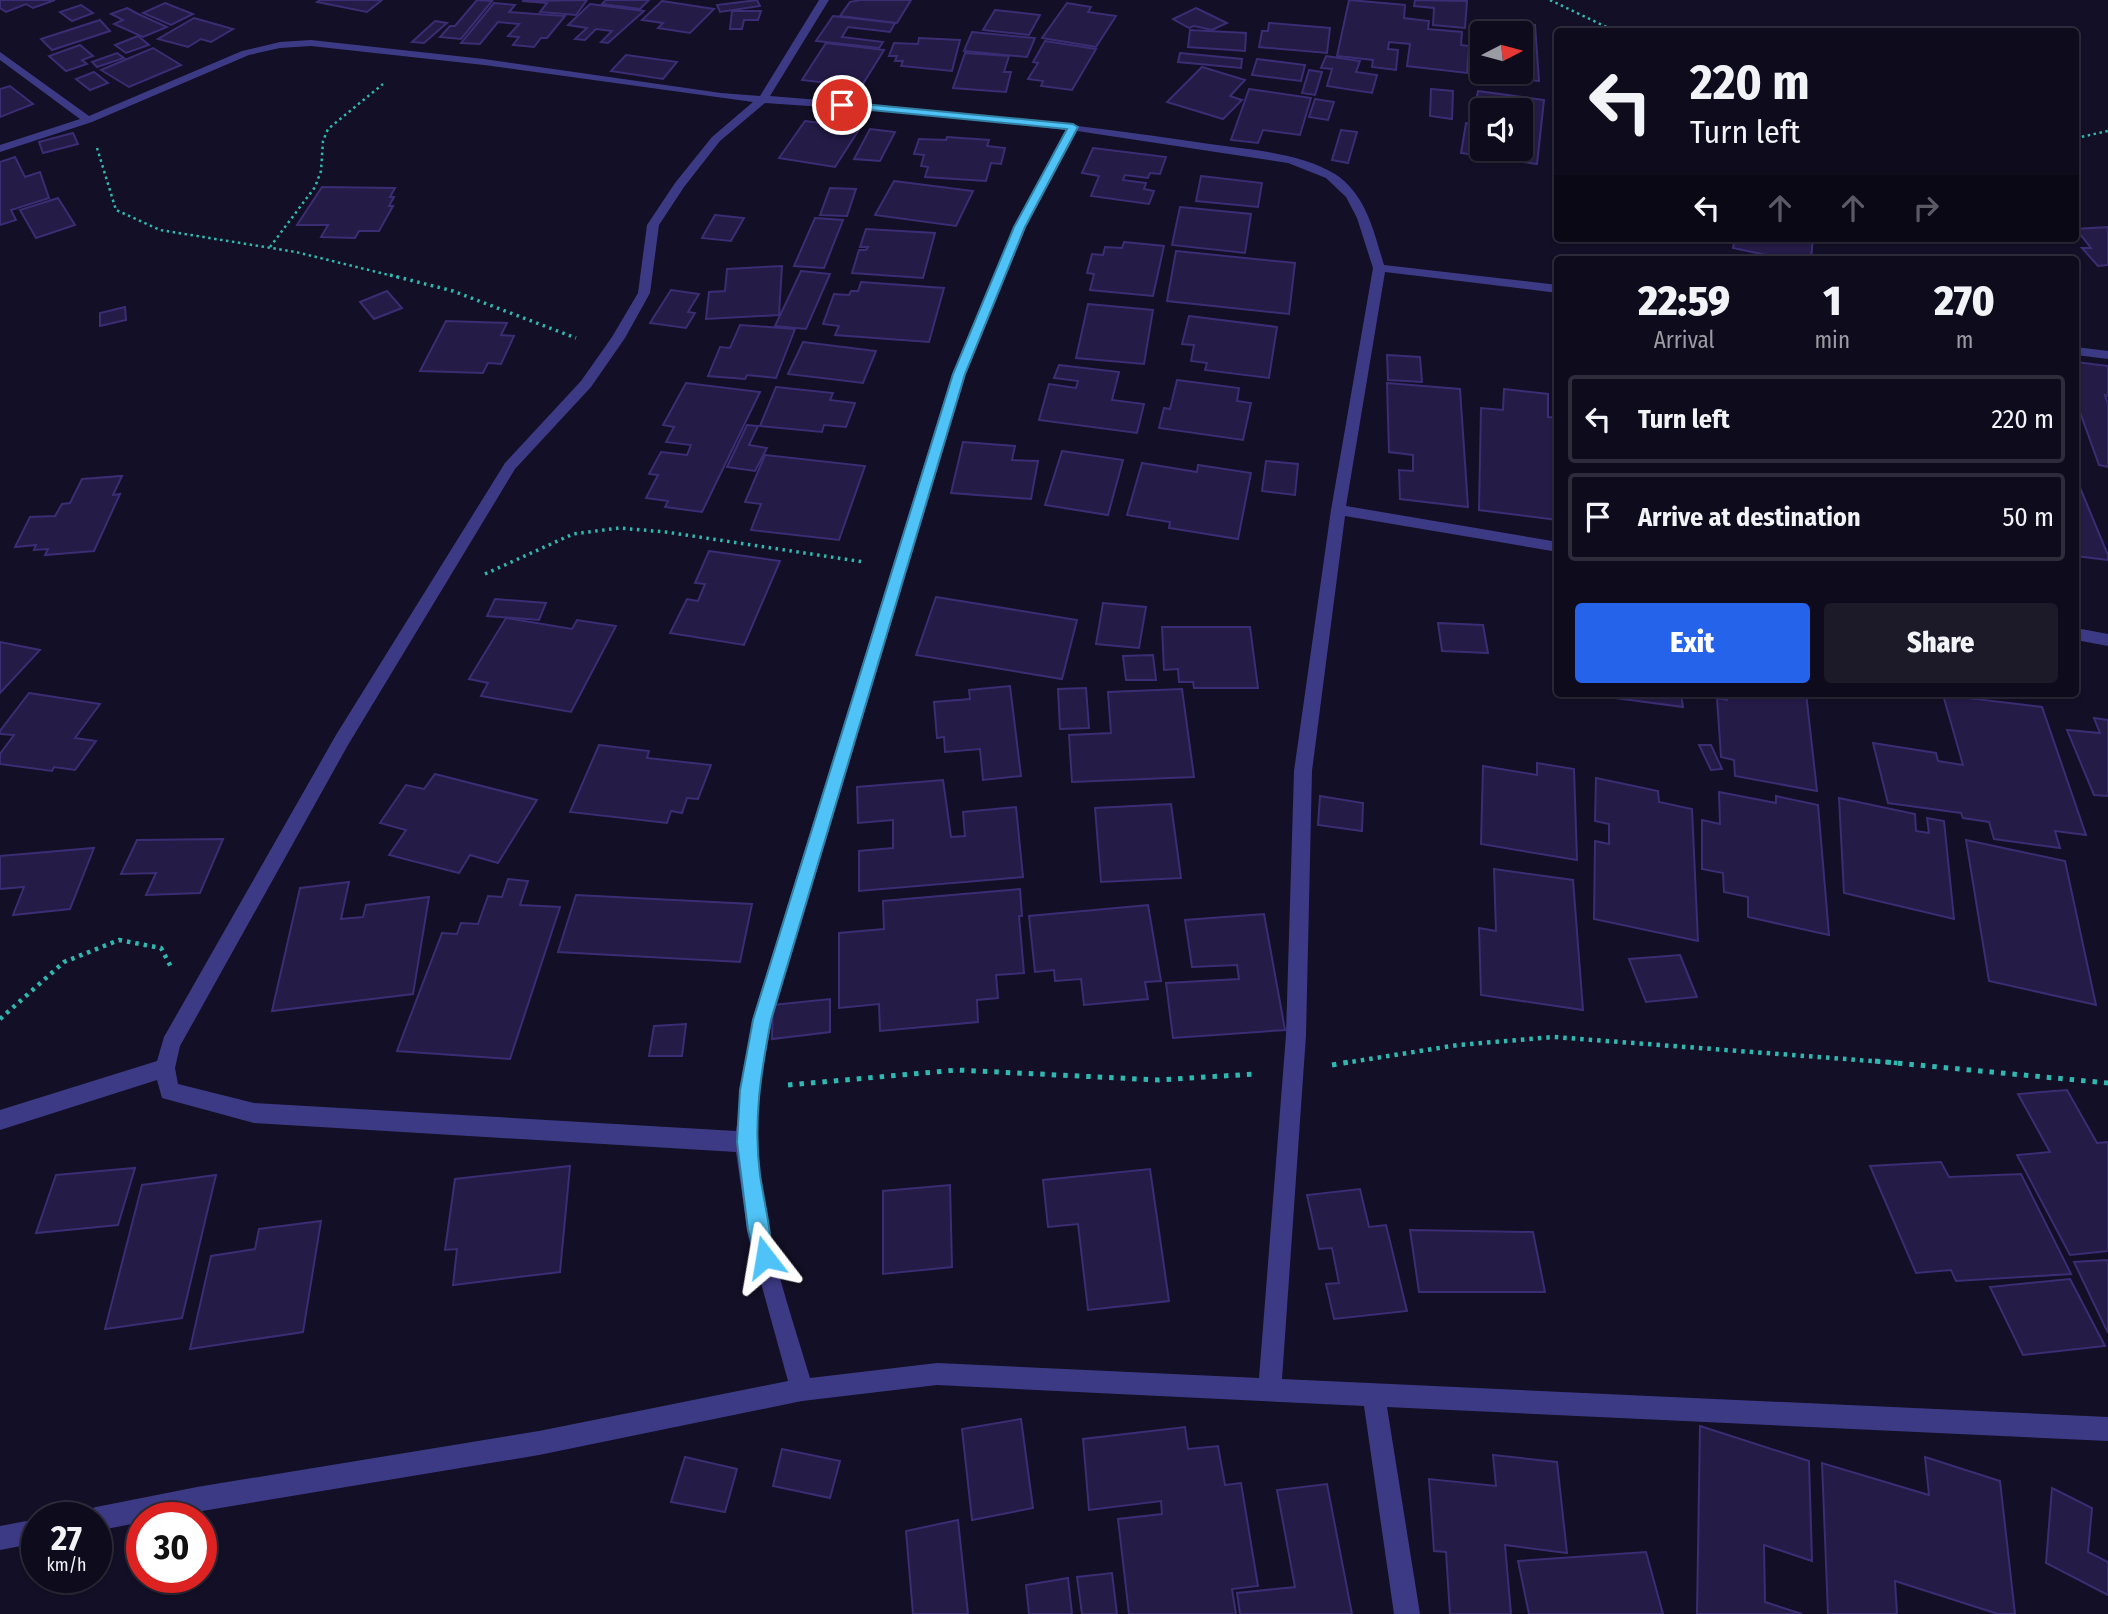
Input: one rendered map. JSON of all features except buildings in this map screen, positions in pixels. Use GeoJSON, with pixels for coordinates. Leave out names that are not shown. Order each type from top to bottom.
{"type":"FeatureCollection","features":[{"type":"Feature","properties":{"kind":"street"},"geometry":{"type":"LineString","coordinates":[[746,1142],[254,1112],[169,1091],[164,1068],[171,1044],[192,1005],[342,740],[510,466],[586,384],[644,293],[653,225],[679,185],[716,139],[762,99],[824,0]]}},
{"type":"Feature","properties":{"kind":"street"},"geometry":{"type":"LineString","coordinates":[[0,149],[88,120],[246,53],[280,45],[348,45],[562,72],[691,93],[927,111],[1073,127],[1290,160],[1330,176],[1352,195],[1363,218],[1379,268],[1338,510],[1303,771],[1293,1071],[1270,1387]]}},
{"type":"Feature","properties":{"kind":"street"},"geometry":{"type":"LineString","coordinates":[[0,55],[88,120]]}},
{"type":"Feature","properties":{"kind":"street"},"geometry":{"type":"LineString","coordinates":[[802,1390],[758,1230],[746,1142],[749,1090],[762,1020],[959,374],[1020,227],[1073,127]]}},
{"type":"Feature","properties":{"kind":"street"},"geometry":{"type":"LineString","coordinates":[[1379,268],[1554,289]]}},
{"type":"Feature","properties":{"kind":"street"},"geometry":{"type":"LineString","coordinates":[[2079,351],[2108,355]]}},
{"type":"Feature","properties":{"kind":"street"},"geometry":{"type":"LineString","coordinates":[[1338,510],[1554,546]]}},
{"type":"Feature","properties":{"kind":"street"},"geometry":{"type":"LineString","coordinates":[[2079,635],[2108,640]]}},
{"type":"Feature","properties":{"kind":"street"},"geometry":{"type":"LineString","coordinates":[[0,1121],[164,1068]]}},
{"type":"Feature","properties":{"kind":"street"},"geometry":{"type":"LineString","coordinates":[[112,1516],[197,1499],[539,1443],[802,1390],[937,1374],[1270,1387],[1374,1396],[2108,1429]]}},
{"type":"Feature","properties":{"kind":"street"},"geometry":{"type":"LineString","coordinates":[[1374,1396],[1408,1614]]}},
{"type":"Feature","properties":{"kind":"street"},"geometry":{"type":"LineString","coordinates":[[0,1538],[21,1534]]}},
{"type":"Feature","properties":{"kind":"path"},"geometry":{"type":"LineString","coordinates":[[1550,0],[1609,28]]}},
{"type":"Feature","properties":{"kind":"path"},"geometry":{"type":"LineString","coordinates":[[270,247],[316,185],[323,161],[321,139],[328,129],[364,97],[429,57]]}},
{"type":"Feature","properties":{"kind":"path"},"geometry":{"type":"LineString","coordinates":[[88,120],[116,210],[160,230],[270,247],[453,290],[609,351]]}},
{"type":"Feature","properties":{"kind":"path"},"geometry":{"type":"LineString","coordinates":[[2079,137],[2108,131]]}},
{"type":"Feature","properties":{"kind":"path"},"geometry":{"type":"LineString","coordinates":[[427,601],[573,534],[619,528],[666,532],[898,568]]}},
{"type":"Feature","properties":{"kind":"path"},"geometry":{"type":"LineString","coordinates":[[0,1019],[64,962],[119,940],[161,948],[192,1005]]}},
{"type":"Feature","properties":{"kind":"path"},"geometry":{"type":"LineString","coordinates":[[749,1090],[838,1078],[957,1070],[1159,1080],[1293,1071],[1458,1045],[1554,1037],[1923,1065],[2108,1083]]}},
{"type":"Feature","properties":{"kind":"route"},"geometry":{"type":"LineString","coordinates":[[765,1257],[758,1230],[746,1142],[749,1090],[762,1020],[816,835],[959,374],[1020,227],[1073,127],[842,105]]}}]}
